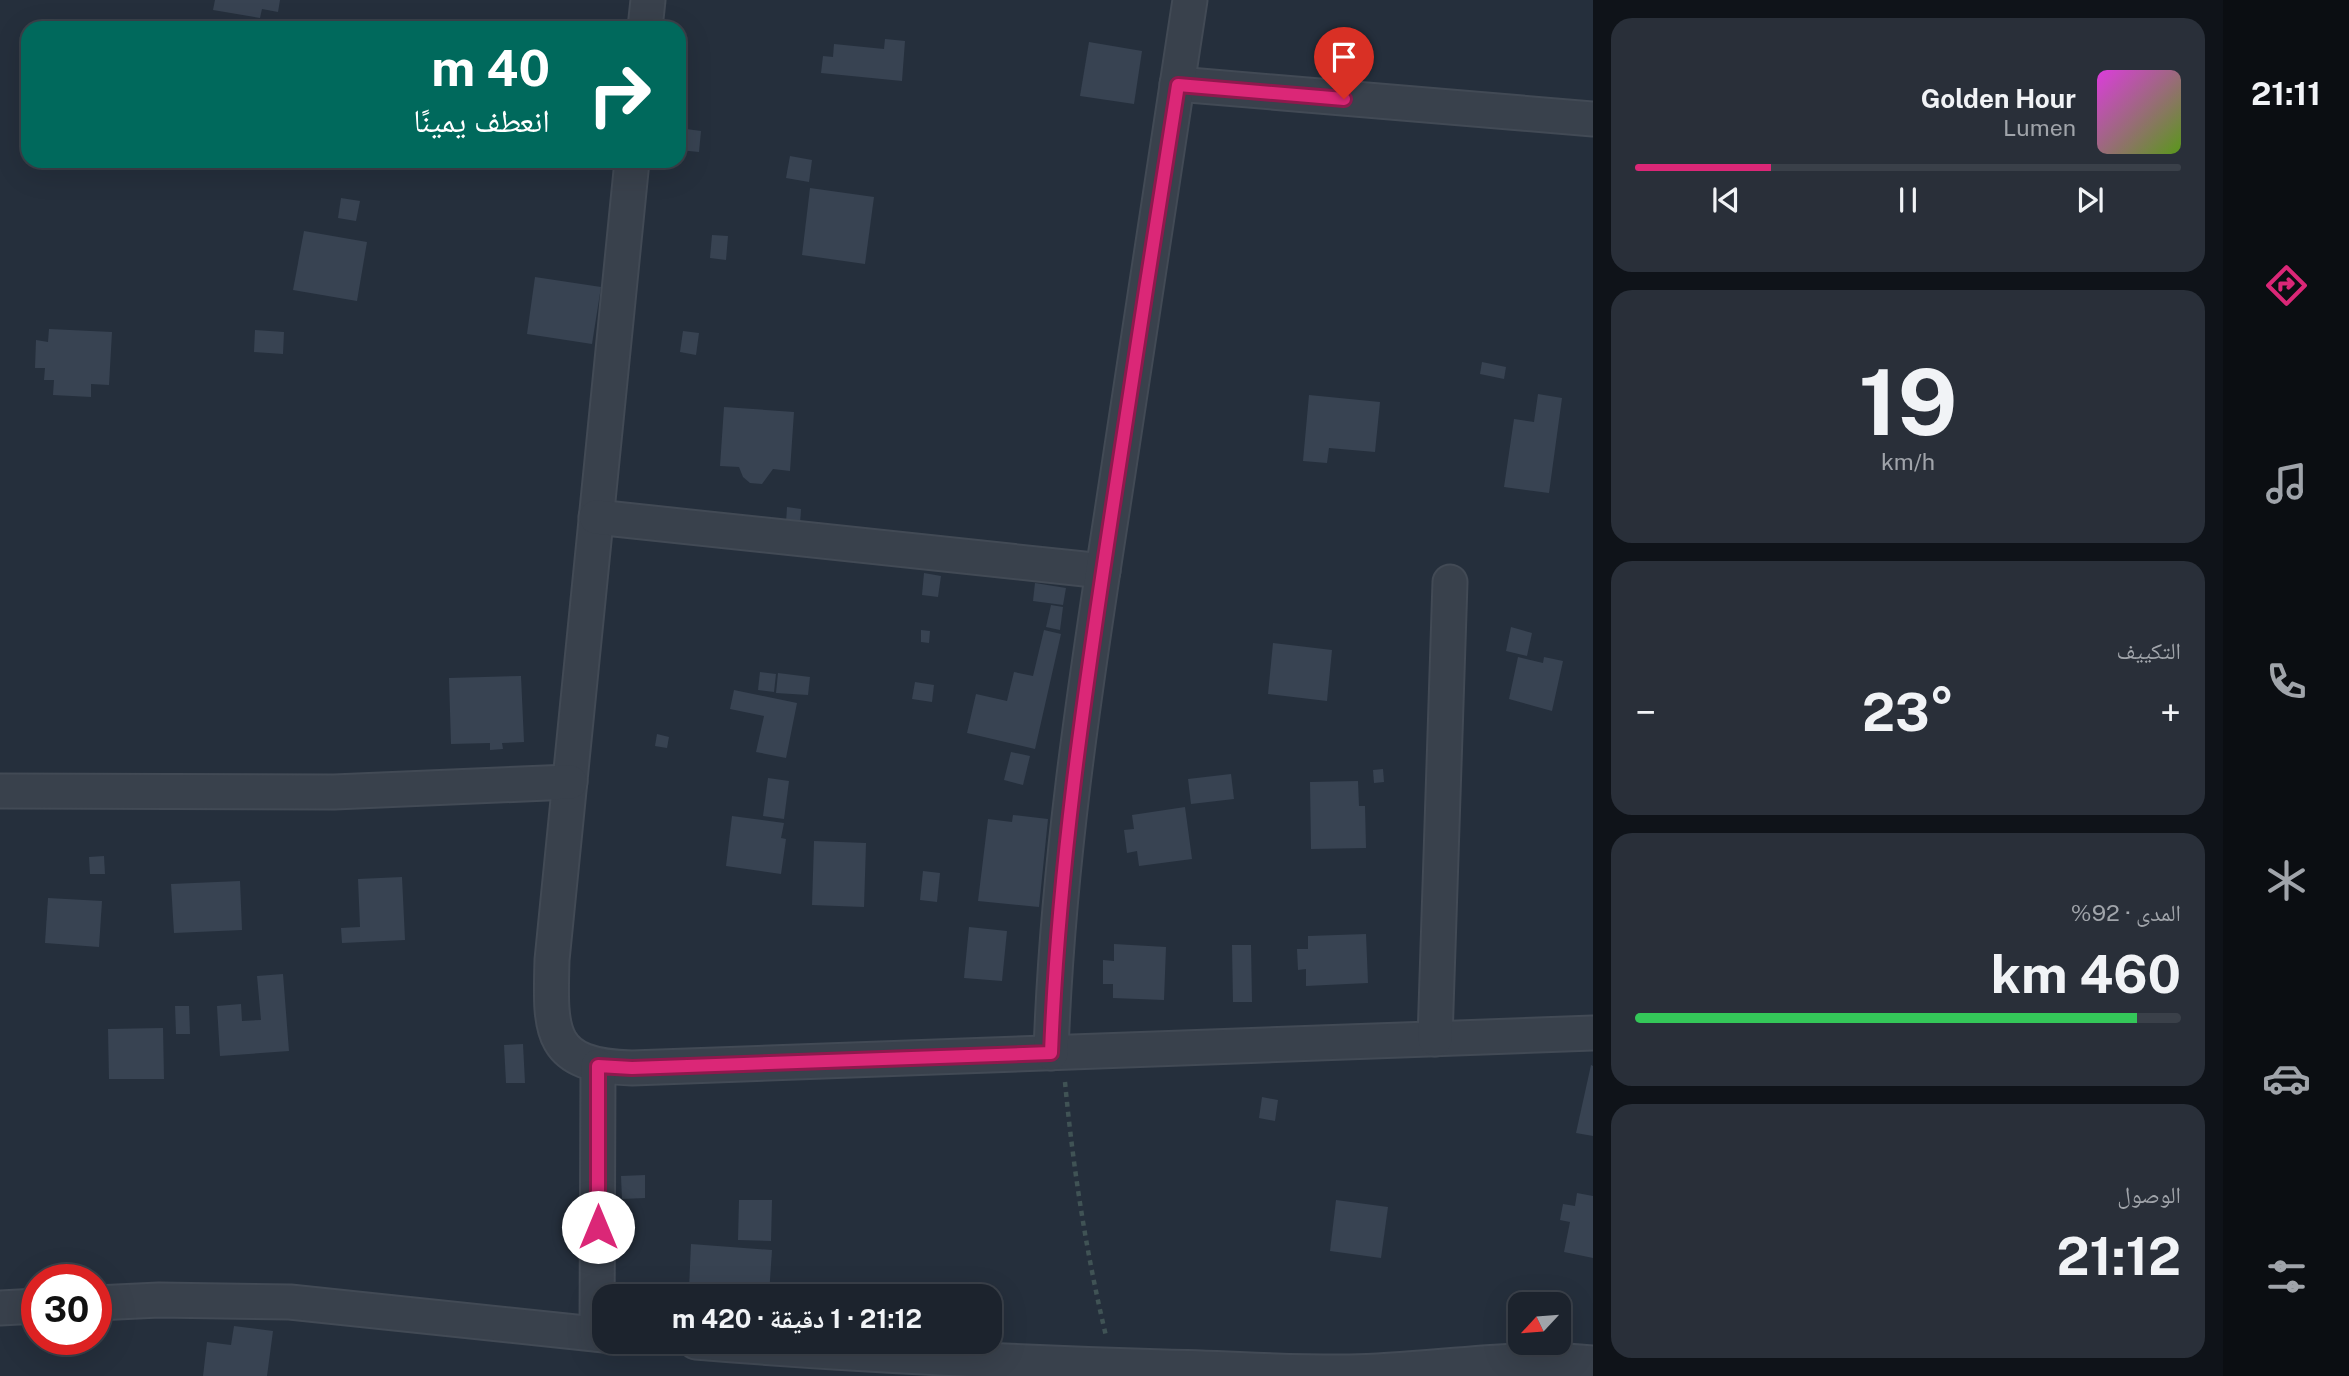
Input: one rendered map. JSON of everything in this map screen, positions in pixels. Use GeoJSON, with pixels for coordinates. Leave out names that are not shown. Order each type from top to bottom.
{"type":"FeatureCollection","features":[{"type":"Feature","properties":{"kind":"street"},"geometry":{"type":"LineString","coordinates":[[646,21],[648,0]]}},
{"type":"Feature","properties":{"kind":"street"},"geometry":{"type":"LineString","coordinates":[[1057,1053],[1054,976],[1064,854],[1103,571],[1190,0]]}},
{"type":"Feature","properties":{"kind":"street"},"geometry":{"type":"LineString","coordinates":[[1178,85],[1593,119]]}},
{"type":"Feature","properties":{"kind":"street"},"geometry":{"type":"LineString","coordinates":[[631,168],[552,960],[552,1015],[556,1030],[569,1053],[598,1066],[632,1068],[1593,1033]]}},
{"type":"Feature","properties":{"kind":"street"},"geometry":{"type":"LineString","coordinates":[[596,517],[1103,571]]}},
{"type":"Feature","properties":{"kind":"street"},"geometry":{"type":"LineString","coordinates":[[1435,1039],[1450,582]]}},
{"type":"Feature","properties":{"kind":"street"},"geometry":{"type":"LineString","coordinates":[[0,791],[334,792],[570,782]]}},
{"type":"Feature","properties":{"kind":"street"},"geometry":{"type":"LineString","coordinates":[[598,1066],[600,1284]]}},
{"type":"Feature","properties":{"kind":"street"},"geometry":{"type":"LineString","coordinates":[[112,1302],[159,1300],[290,1302],[592,1333]]}},
{"type":"Feature","properties":{"kind":"street"},"geometry":{"type":"LineString","coordinates":[[0,1308],[21,1307]]}},
{"type":"Feature","properties":{"kind":"street"},"geometry":{"type":"LineString","coordinates":[[843,1354],[1120,1369],[1350,1372],[1515,1361],[1593,1363]]}},
{"type":"Feature","properties":{"kind":"path"},"geometry":{"type":"LineString","coordinates":[[1057,1053],[1084,1229],[1120,1369]]}},
{"type":"Feature","properties":{"kind":"building"},"geometry":{"type":"Polygon","coordinates":[[[215,0],[280,0],[278,12],[262,9],[260,18],[213,10],[215,0]]]}},
{"type":"Feature","properties":{"kind":"building"},"geometry":{"type":"Polygon","coordinates":[[[885,39],[905,41],[902,81],[821,73],[823,56],[833,57],[834,44],[884,49],[885,39]]]}},
{"type":"Feature","properties":{"kind":"building"},"geometry":{"type":"Polygon","coordinates":[[[1089,42],[1142,51],[1134,104],[1080,96],[1089,42]]]}},
{"type":"Feature","properties":{"kind":"building"},"geometry":{"type":"Polygon","coordinates":[[[686,129],[701,131],[699,152],[686,151],[686,129]]]}},
{"type":"Feature","properties":{"kind":"building"},"geometry":{"type":"Polygon","coordinates":[[[790,156],[812,160],[809,182],[786,178],[790,156]]]}},
{"type":"Feature","properties":{"kind":"building"},"geometry":{"type":"Polygon","coordinates":[[[810,188],[874,197],[865,264],[802,255],[810,188]]]}},
{"type":"Feature","properties":{"kind":"building"},"geometry":{"type":"Polygon","coordinates":[[[341,198],[360,201],[356,221],[338,218],[341,198]]]}},
{"type":"Feature","properties":{"kind":"building"},"geometry":{"type":"Polygon","coordinates":[[[304,231],[367,242],[357,301],[293,290],[304,231]]]}},
{"type":"Feature","properties":{"kind":"building"},"geometry":{"type":"Polygon","coordinates":[[[712,235],[728,236],[726,260],[710,258],[712,235]]]}},
{"type":"Feature","properties":{"kind":"building"},"geometry":{"type":"Polygon","coordinates":[[[535,277],[601,287],[592,344],[527,334],[535,277]]]}},
{"type":"Feature","properties":{"kind":"building"},"geometry":{"type":"Polygon","coordinates":[[[49,329],[112,332],[109,385],[91,384],[91,397],[53,395],[54,380],[44,380],[45,368],[35,368],[36,340],[48,342],[49,329]]]}},
{"type":"Feature","properties":{"kind":"building"},"geometry":{"type":"Polygon","coordinates":[[[255,330],[284,332],[283,354],[254,352],[255,330]]]}},
{"type":"Feature","properties":{"kind":"building"},"geometry":{"type":"Polygon","coordinates":[[[683,331],[699,333],[696,355],[680,352],[683,331]]]}},
{"type":"Feature","properties":{"kind":"building"},"geometry":{"type":"Polygon","coordinates":[[[1482,362],[1506,367],[1504,379],[1480,374],[1482,362]]]}},
{"type":"Feature","properties":{"kind":"building"},"geometry":{"type":"Polygon","coordinates":[[[1538,394],[1562,398],[1549,493],[1504,487],[1514,419],[1534,422],[1538,394]]]}},
{"type":"Feature","properties":{"kind":"building"},"geometry":{"type":"Polygon","coordinates":[[[1309,395],[1380,402],[1375,452],[1329,448],[1327,463],[1303,461],[1309,395]]]}},
{"type":"Feature","properties":{"kind":"building"},"geometry":{"type":"Polygon","coordinates":[[[724,407],[794,412],[790,471],[773,469],[762,484],[750,483],[743,477],[739,467],[720,466],[724,407]]]}},
{"type":"Feature","properties":{"kind":"building"},"geometry":{"type":"Polygon","coordinates":[[[787,507],[801,509],[800,524],[786,523],[787,507]]]}},
{"type":"Feature","properties":{"kind":"building"},"geometry":{"type":"Polygon","coordinates":[[[924,573],[941,576],[938,597],[922,595],[924,573]]]}},
{"type":"Feature","properties":{"kind":"building"},"geometry":{"type":"Polygon","coordinates":[[[1035,583],[1066,588],[1063,605],[1033,601],[1035,583]]]}},
{"type":"Feature","properties":{"kind":"building"},"geometry":{"type":"Polygon","coordinates":[[[1051,605],[1063,607],[1060,630],[1046,627],[1051,605]]]}},
{"type":"Feature","properties":{"kind":"building"},"geometry":{"type":"Polygon","coordinates":[[[1511,627],[1532,633],[1527,656],[1506,651],[1511,627]]]}},
{"type":"Feature","properties":{"kind":"building"},"geometry":{"type":"Polygon","coordinates":[[[921,630],[930,631],[929,643],[921,642],[921,630]]]}},
{"type":"Feature","properties":{"kind":"building"},"geometry":{"type":"Polygon","coordinates":[[[1044,630],[1061,634],[1035,749],[967,733],[976,694],[1007,701],[1014,672],[1033,676],[1044,630]]]}},
{"type":"Feature","properties":{"kind":"building"},"geometry":{"type":"Polygon","coordinates":[[[1273,643],[1332,650],[1327,701],[1268,694],[1273,643]]]}},
{"type":"Feature","properties":{"kind":"building"},"geometry":{"type":"Polygon","coordinates":[[[1518,657],[1543,663],[1544,657],[1563,661],[1552,711],[1509,699],[1518,657]]]}},
{"type":"Feature","properties":{"kind":"building"},"geometry":{"type":"Polygon","coordinates":[[[760,672],[776,674],[774,692],[758,690],[760,672]]]}},
{"type":"Feature","properties":{"kind":"building"},"geometry":{"type":"Polygon","coordinates":[[[778,673],[810,677],[808,695],[776,693],[778,673]]]}},
{"type":"Feature","properties":{"kind":"building"},"geometry":{"type":"Polygon","coordinates":[[[521,676],[524,742],[502,743],[503,749],[490,750],[490,743],[451,744],[449,678],[521,676]]]}},
{"type":"Feature","properties":{"kind":"building"},"geometry":{"type":"Polygon","coordinates":[[[915,682],[934,685],[932,702],[912,699],[915,682]]]}},
{"type":"Feature","properties":{"kind":"building"},"geometry":{"type":"Polygon","coordinates":[[[734,690],[797,703],[786,758],[756,752],[764,716],[730,709],[734,690]]]}},
{"type":"Feature","properties":{"kind":"building"},"geometry":{"type":"Polygon","coordinates":[[[657,734],[669,737],[667,748],[655,746],[657,734]]]}},
{"type":"Feature","properties":{"kind":"building"},"geometry":{"type":"Polygon","coordinates":[[[1011,752],[1030,756],[1023,785],[1004,780],[1011,752]]]}},
{"type":"Feature","properties":{"kind":"building"},"geometry":{"type":"Polygon","coordinates":[[[1383,769],[1384,782],[1374,783],[1373,770],[1383,769]]]}},
{"type":"Feature","properties":{"kind":"building"},"geometry":{"type":"Polygon","coordinates":[[[1231,774],[1234,799],[1191,804],[1188,779],[1231,774]]]}},
{"type":"Feature","properties":{"kind":"building"},"geometry":{"type":"Polygon","coordinates":[[[768,778],[789,781],[784,819],[763,816],[768,778]]]}},
{"type":"Feature","properties":{"kind":"building"},"geometry":{"type":"Polygon","coordinates":[[[1358,781],[1359,806],[1365,806],[1366,848],[1311,849],[1310,782],[1358,781]]]}},
{"type":"Feature","properties":{"kind":"building"},"geometry":{"type":"Polygon","coordinates":[[[1185,807],[1192,859],[1139,866],[1137,851],[1127,853],[1124,830],[1134,829],[1132,815],[1185,807]]]}},
{"type":"Feature","properties":{"kind":"building"},"geometry":{"type":"Polygon","coordinates":[[[1013,815],[1048,819],[1039,907],[978,901],[988,819],[1012,822],[1013,815]]]}},
{"type":"Feature","properties":{"kind":"building"},"geometry":{"type":"Polygon","coordinates":[[[732,816],[784,823],[781,838],[786,839],[781,874],[726,866],[732,816]]]}},
{"type":"Feature","properties":{"kind":"building"},"geometry":{"type":"Polygon","coordinates":[[[814,841],[866,843],[864,907],[812,905],[814,841]]]}},
{"type":"Feature","properties":{"kind":"building"},"geometry":{"type":"Polygon","coordinates":[[[104,856],[105,874],[90,874],[89,857],[104,856]]]}},
{"type":"Feature","properties":{"kind":"building"},"geometry":{"type":"Polygon","coordinates":[[[923,871],[940,873],[937,902],[920,900],[923,871]]]}},
{"type":"Feature","properties":{"kind":"building"},"geometry":{"type":"Polygon","coordinates":[[[402,877],[405,940],[342,943],[341,928],[360,927],[358,879],[402,877]]]}},
{"type":"Feature","properties":{"kind":"building"},"geometry":{"type":"Polygon","coordinates":[[[240,881],[242,930],[174,933],[171,884],[240,881]]]}},
{"type":"Feature","properties":{"kind":"building"},"geometry":{"type":"Polygon","coordinates":[[[48,898],[102,901],[99,947],[45,943],[48,898]]]}},
{"type":"Feature","properties":{"kind":"building"},"geometry":{"type":"Polygon","coordinates":[[[969,927],[1007,931],[1002,981],[964,978],[969,927]]]}},
{"type":"Feature","properties":{"kind":"building"},"geometry":{"type":"Polygon","coordinates":[[[1366,934],[1368,983],[1306,986],[1306,969],[1298,970],[1297,949],[1308,949],[1308,936],[1366,934]]]}},
{"type":"Feature","properties":{"kind":"building"},"geometry":{"type":"Polygon","coordinates":[[[1114,944],[1166,947],[1164,1000],[1113,998],[1113,984],[1103,984],[1103,960],[1114,961],[1114,944]]]}},
{"type":"Feature","properties":{"kind":"building"},"geometry":{"type":"Polygon","coordinates":[[[1232,945],[1251,945],[1252,1002],[1233,1002],[1232,945]]]}},
{"type":"Feature","properties":{"kind":"building"},"geometry":{"type":"Polygon","coordinates":[[[283,974],[289,1051],[220,1056],[217,1006],[241,1004],[242,1021],[261,1020],[257,976],[283,974]]]}},
{"type":"Feature","properties":{"kind":"building"},"geometry":{"type":"Polygon","coordinates":[[[175,1006],[189,1006],[190,1034],[176,1034],[175,1006]]]}},
{"type":"Feature","properties":{"kind":"building"},"geometry":{"type":"Polygon","coordinates":[[[163,1028],[164,1079],[109,1079],[108,1029],[163,1028]]]}},
{"type":"Feature","properties":{"kind":"building"},"geometry":{"type":"Polygon","coordinates":[[[523,1044],[525,1083],[506,1083],[504,1045],[523,1044]]]}},
{"type":"Feature","properties":{"kind":"building"},"geometry":{"type":"Polygon","coordinates":[[[1591,1065],[1593,1066],[1593,1136],[1576,1133],[1591,1065]]]}},
{"type":"Feature","properties":{"kind":"building"},"geometry":{"type":"Polygon","coordinates":[[[1262,1097],[1278,1100],[1275,1121],[1259,1118],[1262,1097]]]}},
{"type":"Feature","properties":{"kind":"building"},"geometry":{"type":"Polygon","coordinates":[[[645,1175],[645,1198],[622,1199],[621,1176],[645,1175]]]}},
{"type":"Feature","properties":{"kind":"building"},"geometry":{"type":"Polygon","coordinates":[[[1577,1193],[1593,1196],[1593,1258],[1564,1252],[1570,1222],[1560,1220],[1563,1204],[1575,1206],[1577,1193]]]}},
{"type":"Feature","properties":{"kind":"building"},"geometry":{"type":"Polygon","coordinates":[[[739,1200],[772,1200],[771,1241],[738,1240],[739,1200]]]}},
{"type":"Feature","properties":{"kind":"building"},"geometry":{"type":"Polygon","coordinates":[[[1336,1200],[1388,1207],[1381,1258],[1330,1251],[1336,1200]]]}},
{"type":"Feature","properties":{"kind":"building"},"geometry":{"type":"Polygon","coordinates":[[[691,1244],[772,1250],[770,1284],[689,1284],[691,1244]]]}},
{"type":"Feature","properties":{"kind":"building"},"geometry":{"type":"Polygon","coordinates":[[[234,1326],[273,1331],[267,1376],[203,1376],[207,1342],[231,1345],[234,1326]]]}},
{"type":"Feature","properties":{"kind":"route"},"geometry":{"type":"LineString","coordinates":[[598,1227],[598,1066],[632,1068],[1051,1053],[1054,976],[1067,828],[1094,625],[1178,85],[1344,99]]}}]}
